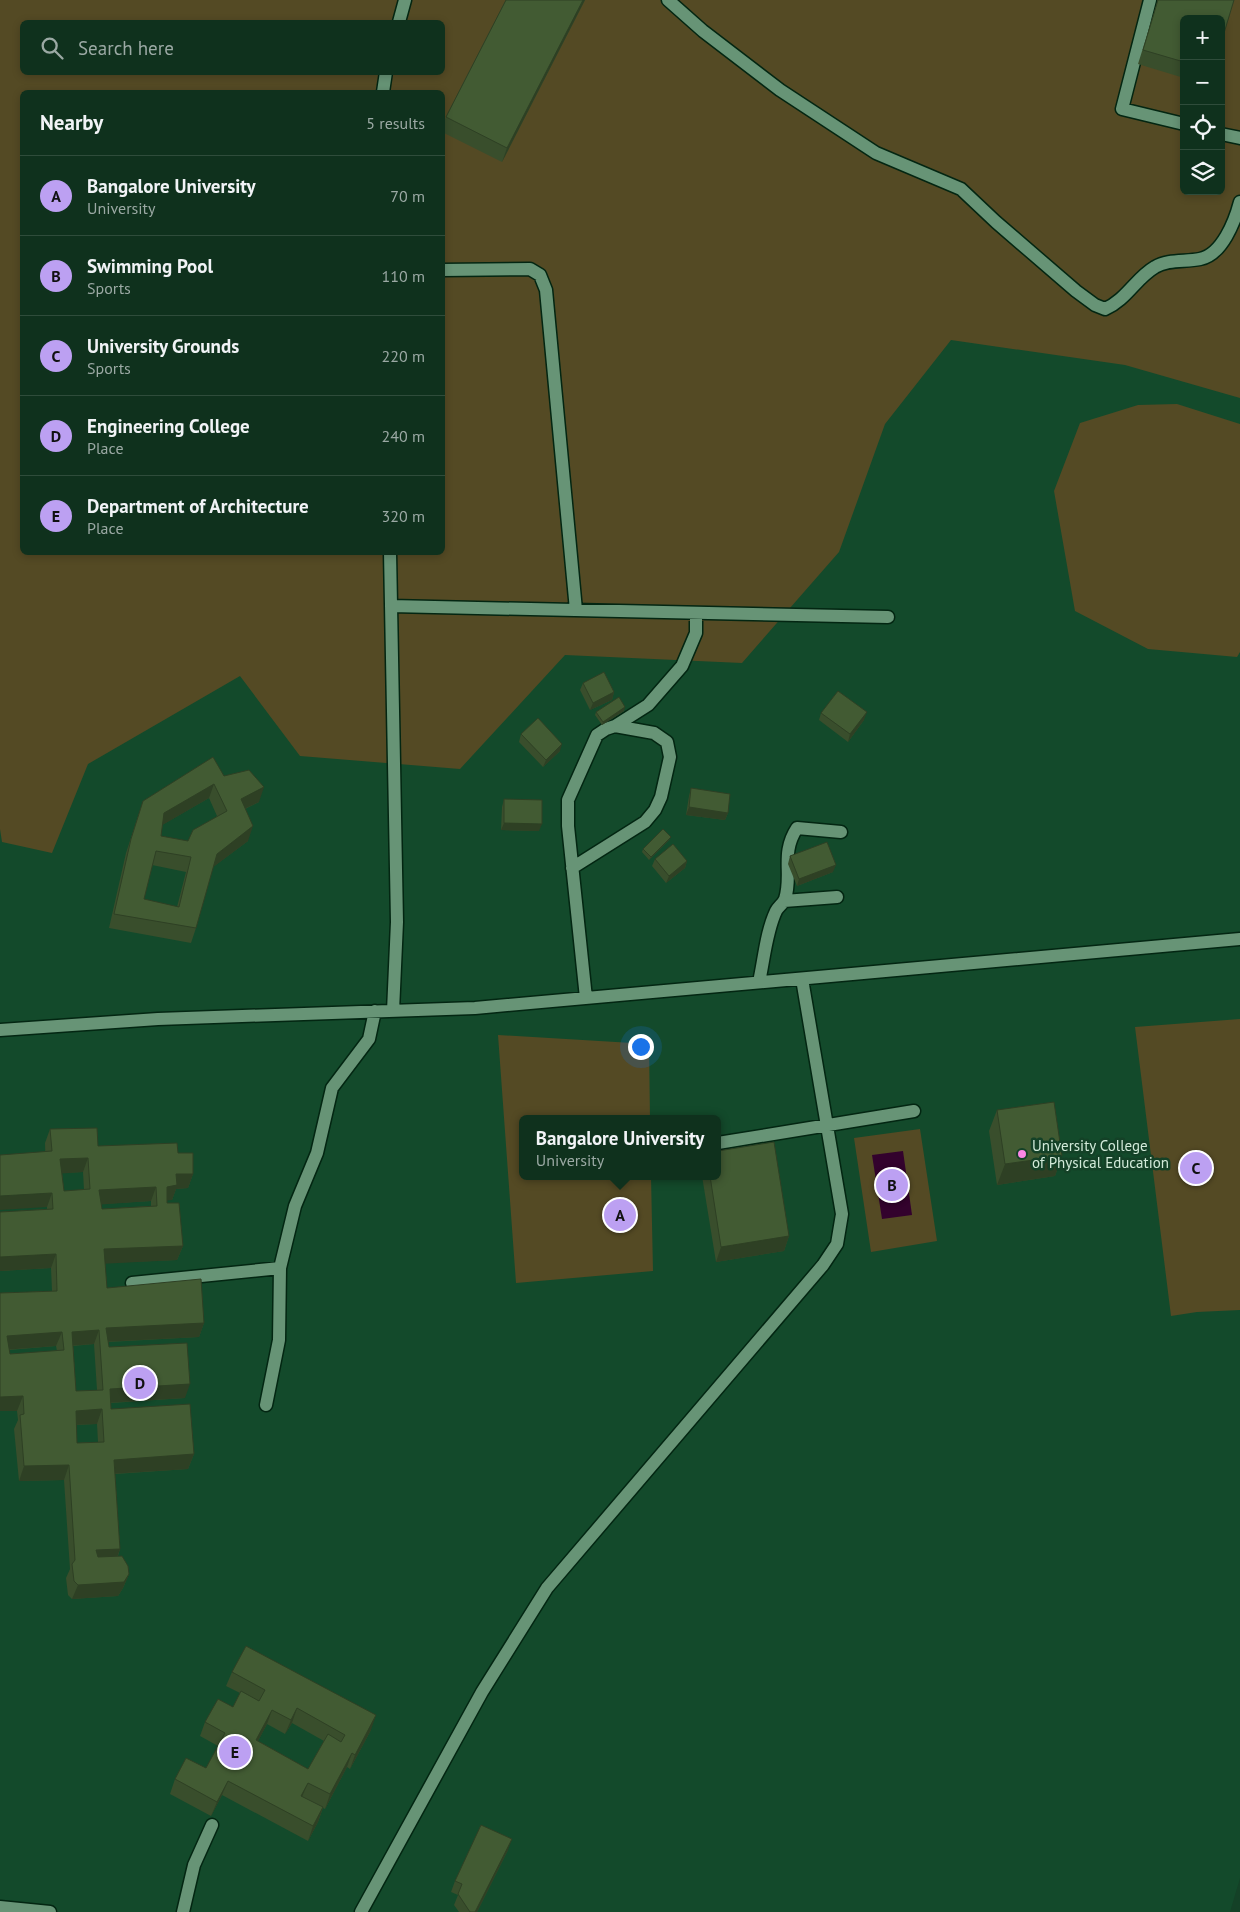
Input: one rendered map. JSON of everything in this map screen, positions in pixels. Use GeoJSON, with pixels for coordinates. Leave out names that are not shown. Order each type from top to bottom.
{"type":"FeatureCollection","features":[{"type":"Feature","properties":{"kind":"street"},"geometry":{"type":"LineString","coordinates":[[400,20],[405,0]]}},
{"type":"Feature","properties":{"kind":"street"},"geometry":{"type":"LineString","coordinates":[[668,0],[703,31],[780,90],[876,153],[961,189],[1076,291],[1105,309],[1116,304],[1152,268],[1164,262],[1202,259],[1220,248],[1239,210]]}},
{"type":"Feature","properties":{"kind":"street"},"geometry":{"type":"LineString","coordinates":[[1150,0],[1122,108],[1180,123]]}},
{"type":"Feature","properties":{"kind":"street"},"geometry":{"type":"LineString","coordinates":[[383,90],[386,75]]}},
{"type":"Feature","properties":{"kind":"street"},"geometry":{"type":"LineString","coordinates":[[1225,135],[1240,138]]}},
{"type":"Feature","properties":{"kind":"street"},"geometry":{"type":"LineString","coordinates":[[445,270],[530,269],[540,275],[546,290],[576,610]]}},
{"type":"Feature","properties":{"kind":"street"},"geometry":{"type":"LineString","coordinates":[[390,555],[397,922],[393,1011]]}},
{"type":"Feature","properties":{"kind":"street"},"geometry":{"type":"LineString","coordinates":[[391,606],[888,617]]}},
{"type":"Feature","properties":{"kind":"street"},"geometry":{"type":"LineString","coordinates":[[586,998],[572,868],[568,800],[597,735],[615,726],[648,704],[682,666],[696,633],[696,613]]}},
{"type":"Feature","properties":{"kind":"street"},"geometry":{"type":"LineString","coordinates":[[572,868],[645,822],[656,810],[661,797],[670,757],[667,742],[654,733],[615,726]]}},
{"type":"Feature","properties":{"kind":"street"},"geometry":{"type":"LineString","coordinates":[[759,982],[776,911],[784,901],[787,888],[786,860],[791,838],[797,828],[841,832]]}},
{"type":"Feature","properties":{"kind":"street"},"geometry":{"type":"LineString","coordinates":[[784,901],[837,896]]}},
{"type":"Feature","properties":{"kind":"street"},"geometry":{"type":"LineString","coordinates":[[0,1030],[158,1019],[475,1008],[1240,940]]}},
{"type":"Feature","properties":{"kind":"street"},"geometry":{"type":"LineString","coordinates":[[361,1912],[482,1692],[547,1588],[823,1265],[837,1244],[842,1214],[802,979]]}},
{"type":"Feature","properties":{"kind":"street"},"geometry":{"type":"LineString","coordinates":[[266,1405],[279,1340],[280,1268],[295,1206],[317,1153],[332,1088],[369,1039],[375,1011]]}},
{"type":"Feature","properties":{"kind":"street"},"geometry":{"type":"LineString","coordinates":[[721,1142],[914,1111]]}},
{"type":"Feature","properties":{"kind":"street"},"geometry":{"type":"LineString","coordinates":[[132,1283],[280,1268]]}},
{"type":"Feature","properties":{"kind":"street"},"geometry":{"type":"LineString","coordinates":[[183,1912],[194,1865],[212,1825]]}},
{"type":"Feature","properties":{"kind":"street"},"geometry":{"type":"LineString","coordinates":[[0,1912],[0,1907],[50,1912]]}},
{"type":"Feature","properties":{"kind":"shaded area"},"geometry":{"type":"Polygon","coordinates":[[[0,0],[1240,0],[1240,1878],[1230,1912],[0,1912],[0,0]]]}},
{"type":"Feature","properties":{"kind":"shaded area"},"geometry":{"type":"Polygon","coordinates":[[[0,0],[1240,0],[1240,398],[1125,365],[951,340],[885,424],[839,552],[742,663],[565,655],[460,769],[300,756],[240,676],[88,764],[52,853],[2,842],[0,829],[0,0]]]}},
{"type":"Feature","properties":{"kind":"shaded area"},"geometry":{"type":"Polygon","coordinates":[[[1177,404],[1240,424],[1240,652],[1237,657],[1148,649],[1075,611],[1054,491],[1080,423],[1138,405],[1177,404]]]}},
{"type":"Feature","properties":{"kind":"shaded area"},"geometry":{"type":"Polygon","coordinates":[[[1240,1019],[1240,1310],[1197,1312],[1171,1316],[1135,1027],[1240,1019]]]}},
{"type":"Feature","properties":{"kind":"shaded area"},"geometry":{"type":"Polygon","coordinates":[[[498,1035],[649,1044],[650,1115],[519,1115],[519,1180],[651,1180],[653,1271],[516,1283],[498,1035]]]}},
{"type":"Feature","properties":{"kind":"shaded area"},"geometry":{"type":"Polygon","coordinates":[[[920,1129],[937,1241],[871,1252],[854,1138],[920,1129]]]}},
{"type":"Feature","properties":{"kind":"shaded area"},"geometry":{"type":"Polygon","coordinates":[[[903,1151],[912,1215],[882,1219],[872,1155],[903,1151]]]}},
{"type":"Feature","properties":{"kind":"building"},"geometry":{"type":"Polygon","coordinates":[[[506,0],[583,0],[507,148],[446,117],[506,0]]]}},
{"type":"Feature","properties":{"kind":"building"},"geometry":{"type":"Polygon","coordinates":[[[1158,0],[1234,0],[1225,30],[1225,15],[1180,15],[1180,61],[1143,50],[1158,0]]]}},
{"type":"Feature","properties":{"kind":"building"},"geometry":{"type":"Polygon","coordinates":[[[604,672],[614,692],[593,703],[583,683],[604,672]]]}},
{"type":"Feature","properties":{"kind":"building"},"geometry":{"type":"Polygon","coordinates":[[[838,691],[867,712],[850,734],[821,713],[838,691]]]}},
{"type":"Feature","properties":{"kind":"building"},"geometry":{"type":"Polygon","coordinates":[[[619,697],[625,707],[603,722],[596,712],[619,697]]]}},
{"type":"Feature","properties":{"kind":"building"},"geometry":{"type":"Polygon","coordinates":[[[538,718],[562,744],[546,760],[521,734],[538,718]]]}},
{"type":"Feature","properties":{"kind":"building"},"geometry":{"type":"Polygon","coordinates":[[[213,757],[224,776],[249,770],[264,787],[241,799],[253,826],[217,854],[196,928],[114,914],[131,839],[143,801],[213,757]],[[214,784],[164,813],[161,836],[188,841],[193,830],[227,811],[214,784]],[[156,851],[144,899],[179,907],[191,857],[156,851]]]}},
{"type":"Feature","properties":{"kind":"building"},"geometry":{"type":"Polygon","coordinates":[[[691,788],[730,794],[728,813],[689,807],[691,788]]]}},
{"type":"Feature","properties":{"kind":"building"},"geometry":{"type":"Polygon","coordinates":[[[504,799],[542,800],[542,824],[504,823],[504,799]]]}},
{"type":"Feature","properties":{"kind":"building"},"geometry":{"type":"Polygon","coordinates":[[[663,829],[671,837],[651,857],[643,849],[663,829]]]}},
{"type":"Feature","properties":{"kind":"building"},"geometry":{"type":"Polygon","coordinates":[[[827,842],[836,865],[799,879],[790,856],[827,842]]]}},
{"type":"Feature","properties":{"kind":"building"},"geometry":{"type":"Polygon","coordinates":[[[673,844],[687,861],[669,876],[655,859],[673,844]]]}},
{"type":"Feature","properties":{"kind":"building"},"geometry":{"type":"Polygon","coordinates":[[[1054,1102],[1062,1156],[1005,1164],[997,1110],[1054,1102]]]}},
{"type":"Feature","properties":{"kind":"building"},"geometry":{"type":"Polygon","coordinates":[[[97,1128],[98,1146],[177,1143],[178,1153],[193,1153],[193,1174],[176,1174],[177,1185],[167,1187],[167,1203],[179,1203],[183,1246],[104,1249],[107,1288],[201,1279],[204,1323],[106,1328],[109,1347],[187,1343],[190,1384],[110,1389],[111,1409],[190,1404],[194,1454],[114,1460],[120,1549],[96,1550],[98,1557],[122,1556],[128,1566],[129,1574],[124,1582],[78,1585],[74,1581],[72,1564],[75,1560],[69,1465],[24,1466],[20,1415],[24,1414],[23,1396],[0,1397],[0,1293],[57,1291],[56,1254],[0,1257],[0,1212],[53,1209],[52,1193],[0,1196],[0,1155],[52,1151],[50,1129],[97,1128]],[[88,1158],[60,1159],[64,1191],[90,1189],[88,1158]],[[156,1187],[99,1190],[102,1209],[157,1206],[156,1187]],[[99,1330],[72,1332],[76,1391],[103,1390],[99,1330]],[[62,1332],[7,1336],[10,1354],[64,1350],[62,1332]],[[102,1409],[76,1411],[77,1443],[104,1442],[102,1409]]]}},
{"type":"Feature","properties":{"kind":"building"},"geometry":{"type":"Polygon","coordinates":[[[774,1142],[789,1236],[721,1247],[711,1180],[721,1180],[721,1151],[774,1142]]]}},
{"type":"Feature","properties":{"kind":"building"},"geometry":{"type":"Polygon","coordinates":[[[246,1646],[376,1715],[355,1755],[352,1753],[330,1794],[308,1783],[301,1796],[323,1807],[313,1826],[228,1781],[217,1802],[175,1779],[186,1758],[206,1768],[225,1733],[205,1722],[218,1699],[233,1707],[241,1691],[259,1701],[265,1690],[232,1672],[246,1646]],[[297,1708],[291,1720],[272,1710],[256,1740],[308,1769],[328,1734],[341,1742],[345,1735],[297,1708]]]}},
{"type":"Feature","properties":{"kind":"building"},"geometry":{"type":"Polygon","coordinates":[[[481,1825],[512,1839],[475,1912],[470,1912],[458,1894],[462,1884],[455,1881],[481,1825]]]}},
{"type":"Feature","properties":{"kind":"place","name":"University College of Physical Education"},"geometry":{"type":"Point","coordinates":[1022,1154]}},
{"type":"Feature","properties":{"kind":"place","name":"University Grounds"},"geometry":{"type":"Point","coordinates":[1196,1168]}},
{"type":"Feature","properties":{"kind":"place","name":"Swimming Pool"},"geometry":{"type":"Point","coordinates":[892,1185]}},
{"type":"Feature","properties":{"kind":"place","name":"Bangalore University"},"geometry":{"type":"Point","coordinates":[620,1215]}},
{"type":"Feature","properties":{"kind":"place","name":"Engineering College"},"geometry":{"type":"Point","coordinates":[140,1383]}},
{"type":"Feature","properties":{"kind":"place","name":"Department of Architecture"},"geometry":{"type":"Point","coordinates":[235,1752]}}]}
